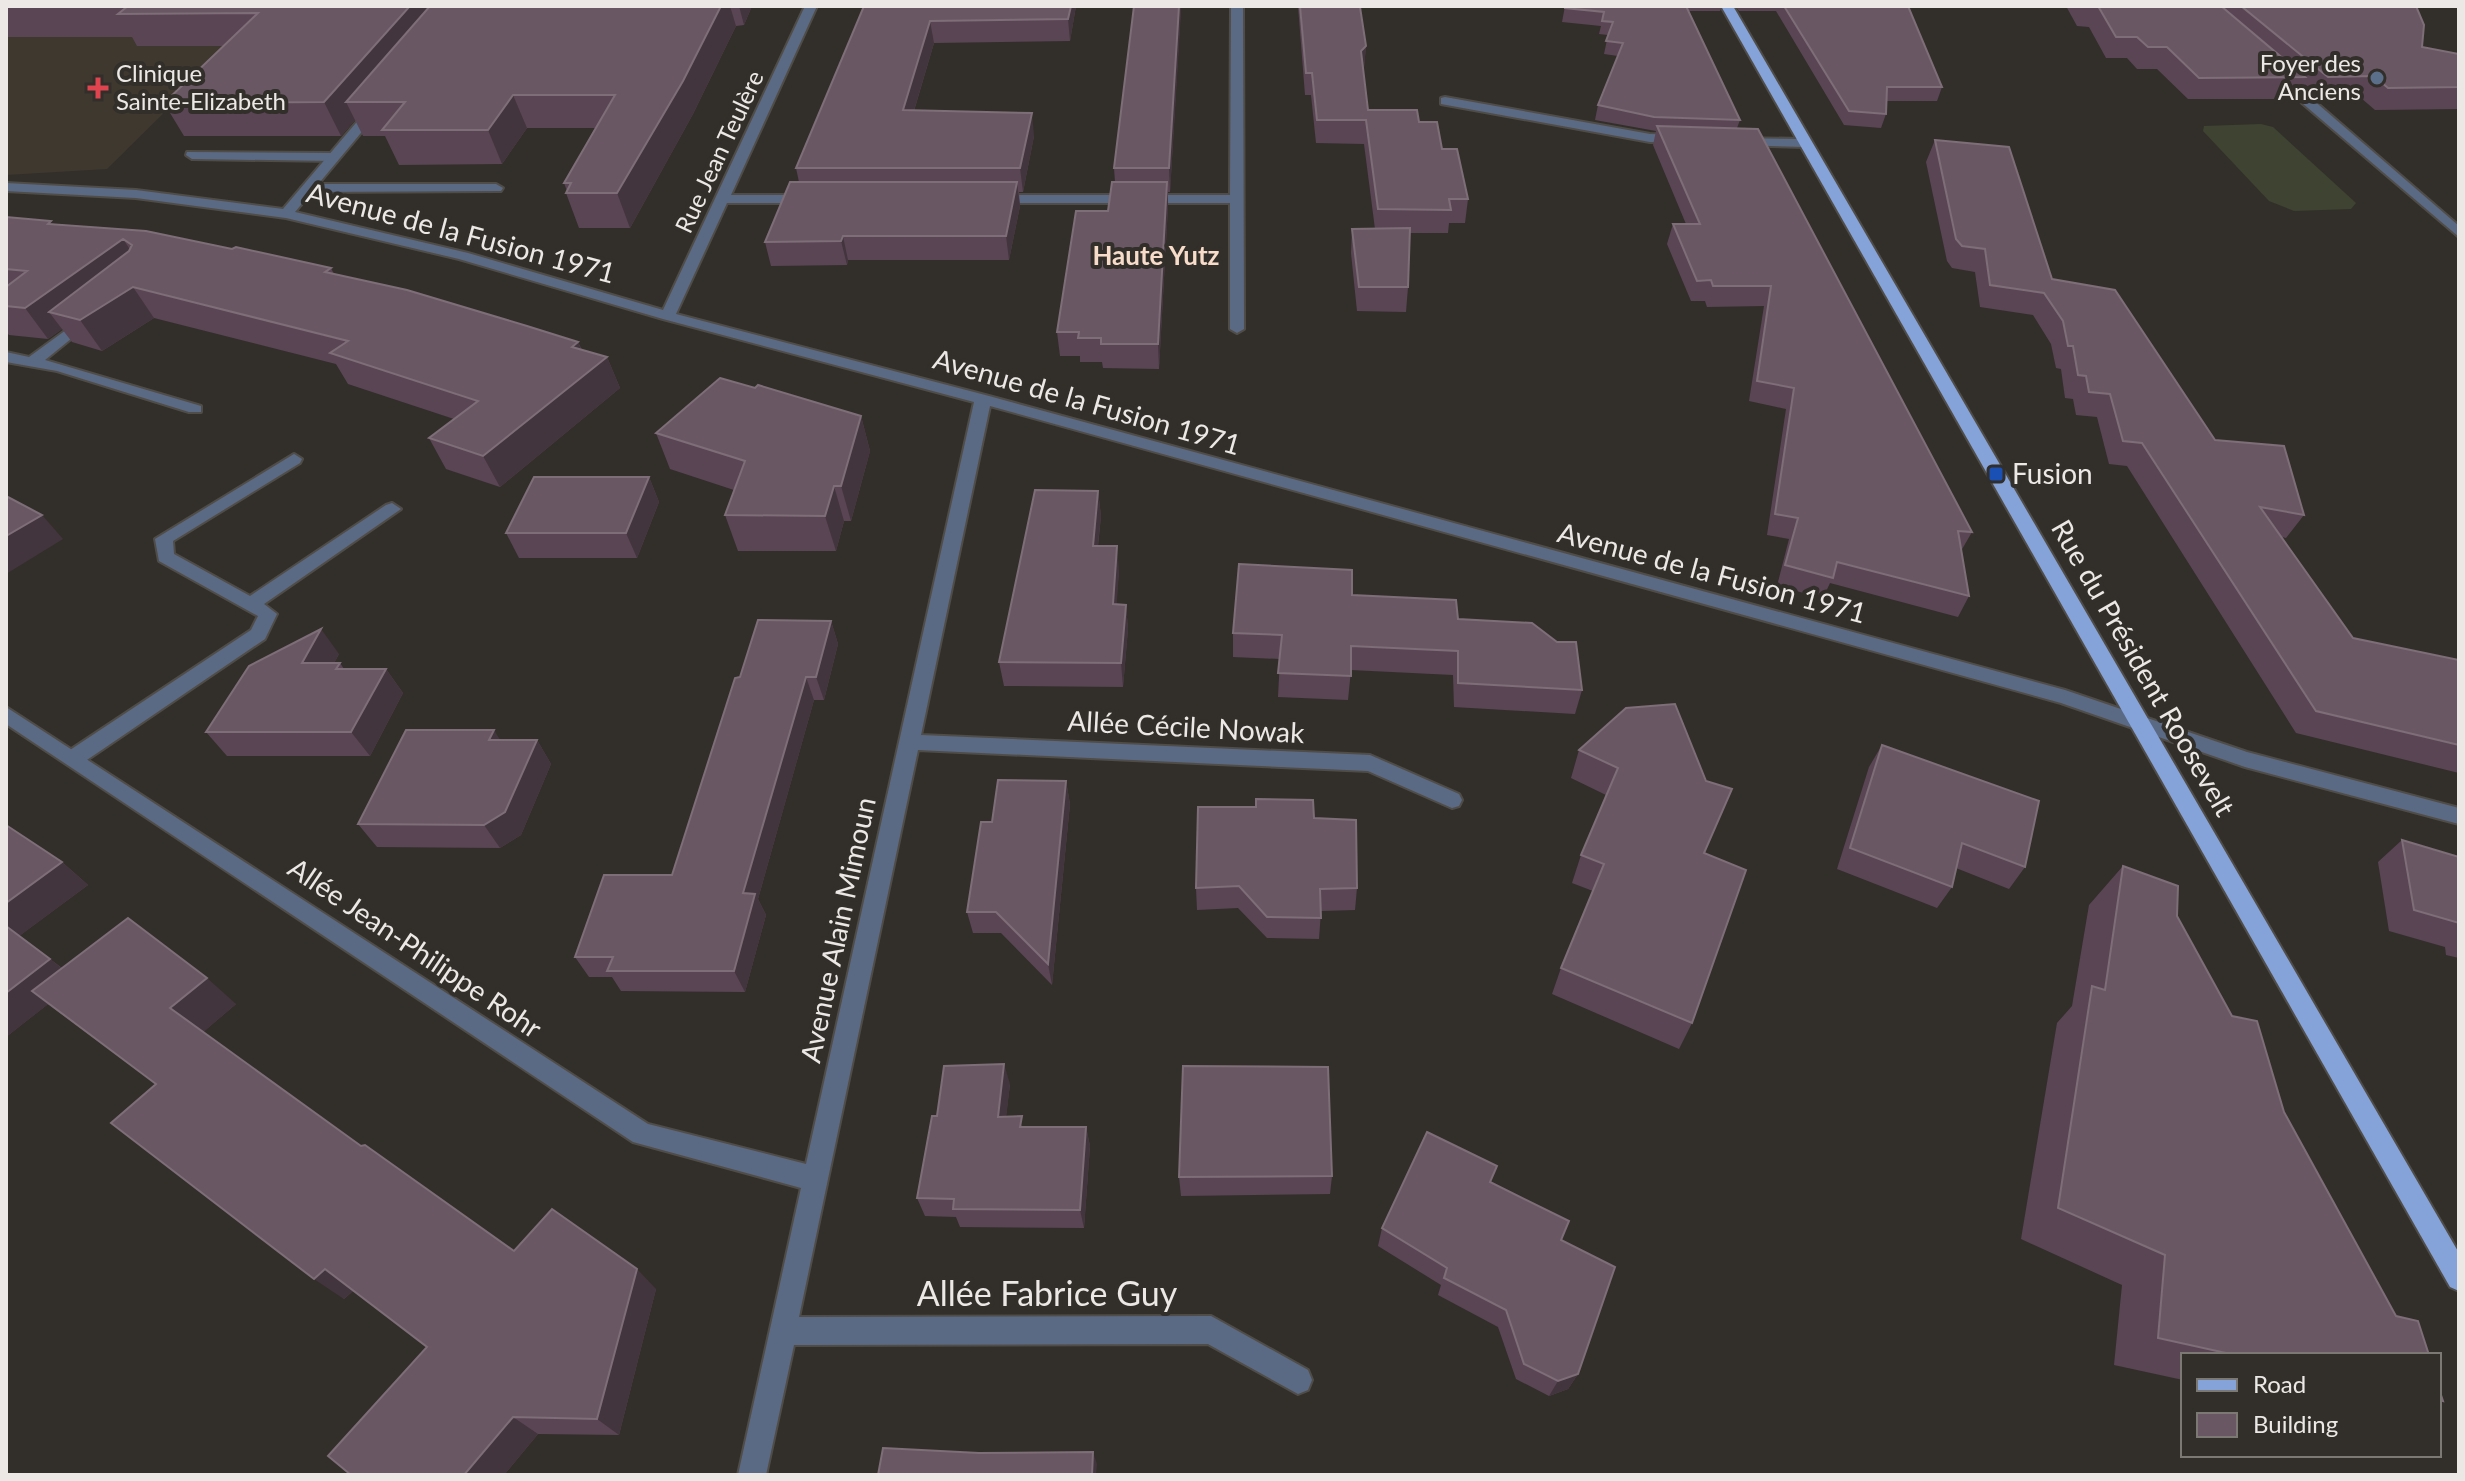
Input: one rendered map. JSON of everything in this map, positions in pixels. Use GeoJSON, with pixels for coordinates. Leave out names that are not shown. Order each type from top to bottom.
{"type":"FeatureCollection","features":[{"type":"Feature","properties":{"kind":"main road","name":"Rue du Président Roosevelt"},"geometry":{"type":"LineString","coordinates":[[1727,6],[2459,1278]]}},
{"type":"Feature","properties":{"kind":"street","name":"Rue Jean Teulère"},"geometry":{"type":"LineString","coordinates":[[668,316],[811,6]]}},
{"type":"Feature","properties":{"kind":"street"},"geometry":{"type":"LineString","coordinates":[[1237,6],[1237,329]]}},
{"type":"Feature","properties":{"kind":"street"},"geometry":{"type":"LineString","coordinates":[[2268,68],[2459,233]]}},
{"type":"Feature","properties":{"kind":"street"},"geometry":{"type":"LineString","coordinates":[[286,214],[383,99]]}},
{"type":"Feature","properties":{"kind":"street"},"geometry":{"type":"LineString","coordinates":[[1445,101],[1650,138],[1697,140]]}},
{"type":"Feature","properties":{"kind":"street"},"geometry":{"type":"LineString","coordinates":[[1728,141],[1805,143]]}},
{"type":"Feature","properties":{"kind":"street"},"geometry":{"type":"LineString","coordinates":[[192,155],[334,157]]}},
{"type":"Feature","properties":{"kind":"street","name":"Avenue de la Fusion 1971"},"geometry":{"type":"LineString","coordinates":[[6,187],[136,194],[286,214],[463,256],[668,316],[983,399],[2065,697],[2245,759],[2459,816]]}},
{"type":"Feature","properties":{"kind":"street"},"geometry":{"type":"LineString","coordinates":[[308,188],[496,188]]}},
{"type":"Feature","properties":{"kind":"street"},"geometry":{"type":"LineString","coordinates":[[722,199],[832,199]]}},
{"type":"Feature","properties":{"kind":"street"},"geometry":{"type":"LineString","coordinates":[[972,199],[1239,199]]}},
{"type":"Feature","properties":{"kind":"street"},"geometry":{"type":"LineString","coordinates":[[32,362],[105,304]]}},
{"type":"Feature","properties":{"kind":"street"},"geometry":{"type":"LineString","coordinates":[[6,357],[195,409]]}},
{"type":"Feature","properties":{"kind":"street","name":"Avenue Alain Mimoun"},"geometry":{"type":"LineString","coordinates":[[752,1475],[983,399]]}},
{"type":"Feature","properties":{"kind":"street"},"geometry":{"type":"LineString","coordinates":[[74,758],[258,634],[268,614],[165,557],[164,539],[294,459]]}},
{"type":"Feature","properties":{"kind":"street"},"geometry":{"type":"LineString","coordinates":[[251,604],[392,509]]}},
{"type":"Feature","properties":{"kind":"street","name":"Allée Jean-Philippe Rohr"},"geometry":{"type":"LineString","coordinates":[[6,714],[642,1134],[815,1179]]}},
{"type":"Feature","properties":{"kind":"street","name":"Allée Cécile Nowak"},"geometry":{"type":"LineString","coordinates":[[909,742],[1370,763],[1452,800]]}},
{"type":"Feature","properties":{"kind":"street","name":"Allée Fabrice Guy"},"geometry":{"type":"LineString","coordinates":[[783,1331],[1211,1330],[1298,1380]]}},
{"type":"Feature","properties":{"kind":"shaded area","name":"Clinique Sainte-Elizabeth"},"geometry":{"type":"Polygon","coordinates":[[[6,6],[272,6],[107,169],[6,175],[6,6]]]}},
{"type":"Feature","properties":{"kind":"green space"},"geometry":{"type":"Polygon","coordinates":[[[2261,124],[2273,127],[2356,203],[2351,209],[2294,211],[2269,201],[2203,131],[2204,126],[2261,124]]]}},
{"type":"Feature","properties":{"kind":"building"},"geometry":{"type":"Polygon","coordinates":[[[128,6],[410,6],[324,102],[164,103],[258,13],[118,14],[128,6]]]}},
{"type":"Feature","properties":{"kind":"building"},"geometry":{"type":"Polygon","coordinates":[[[430,6],[721,6],[683,81],[617,193],[566,193],[571,183],[564,183],[615,95],[513,95],[488,130],[382,130],[405,102],[346,102],[430,6]]]}},
{"type":"Feature","properties":{"kind":"building"},"geometry":{"type":"Polygon","coordinates":[[[864,6],[1071,6],[1068,19],[930,21],[903,110],[1032,113],[1020,168],[796,168],[864,6]]]}},
{"type":"Feature","properties":{"kind":"building"},"geometry":{"type":"Polygon","coordinates":[[[1134,6],[1179,6],[1169,168],[1114,168],[1134,6]]]}},
{"type":"Feature","properties":{"kind":"building"},"geometry":{"type":"Polygon","coordinates":[[[1300,6],[1360,7],[1366,46],[1361,51],[1368,110],[1417,110],[1419,122],[1437,122],[1442,149],[1457,149],[1468,199],[1449,199],[1451,210],[1378,209],[1366,120],[1317,120],[1312,73],[1306,73],[1300,6]]]}},
{"type":"Feature","properties":{"kind":"building"},"geometry":{"type":"Polygon","coordinates":[[[1565,6],[1686,6],[1740,120],[1654,117],[1598,105],[1623,43],[1606,41],[1613,22],[1602,21],[1604,12],[1565,6]]]}},
{"type":"Feature","properties":{"kind":"building"},"geometry":{"type":"Polygon","coordinates":[[[1784,6],[1908,6],[1942,87],[1887,87],[1886,114],[1849,111],[1784,6]]]}},
{"type":"Feature","properties":{"kind":"building"},"geometry":{"type":"Polygon","coordinates":[[[2098,6],[2221,6],[2305,77],[2199,78],[2167,47],[2148,47],[2137,37],[2116,37],[2098,6]]]}},
{"type":"Feature","properties":{"kind":"building"},"geometry":{"type":"Polygon","coordinates":[[[2241,6],[2416,6],[2424,25],[2422,47],[2459,54],[2459,87],[2388,88],[2374,76],[2328,77],[2241,6]]]}},
{"type":"Feature","properties":{"kind":"building"},"geometry":{"type":"Polygon","coordinates":[[[1657,126],[1758,129],[1972,532],[1958,531],[1969,596],[1837,562],[1833,578],[1785,565],[1798,518],[1775,514],[1794,388],[1757,381],[1771,286],[1713,286],[1711,280],[1697,281],[1673,224],[1700,224],[1657,126]]]}},
{"type":"Feature","properties":{"kind":"building"},"geometry":{"type":"Polygon","coordinates":[[[1935,140],[2009,147],[2052,279],[2115,290],[2215,440],[2284,446],[2304,515],[2260,507],[2353,638],[2459,660],[2459,745],[2316,711],[2142,443],[2123,441],[2110,394],[2089,392],[2086,376],[2078,375],[2073,346],[2068,346],[2063,321],[2044,293],[1990,285],[1985,249],[1962,246],[1956,239],[1935,140]]]}},
{"type":"Feature","properties":{"kind":"building"},"geometry":{"type":"Polygon","coordinates":[[[790,182],[1017,182],[1006,236],[843,236],[841,241],[765,242],[790,182]]]}},
{"type":"Feature","properties":{"kind":"building"},"geometry":{"type":"Polygon","coordinates":[[[1112,182],[1167,182],[1158,344],[1101,344],[1101,338],[1078,338],[1079,332],[1057,332],[1076,211],[1108,211],[1112,182]]]}},
{"type":"Feature","properties":{"kind":"building"},"geometry":{"type":"Polygon","coordinates":[[[6,217],[51,221],[48,224],[146,231],[331,268],[325,272],[407,290],[527,326],[578,342],[572,347],[607,357],[483,456],[429,438],[478,401],[330,353],[348,341],[133,287],[80,320],[49,312],[129,251],[132,245],[123,239],[25,308],[6,306],[6,287],[27,271],[6,269],[6,217]]]}},
{"type":"Feature","properties":{"kind":"building"},"geometry":{"type":"Polygon","coordinates":[[[1410,228],[1408,287],[1359,287],[1352,229],[1410,228]]]}},
{"type":"Feature","properties":{"kind":"building"},"geometry":{"type":"Polygon","coordinates":[[[720,378],[755,388],[758,385],[861,416],[841,486],[834,486],[825,516],[725,515],[745,461],[656,433],[720,378]]]}},
{"type":"Feature","properties":{"kind":"building"},"geometry":{"type":"Polygon","coordinates":[[[534,477],[649,477],[626,533],[506,533],[534,477]]]}},
{"type":"Feature","properties":{"kind":"building"},"geometry":{"type":"Polygon","coordinates":[[[1035,490],[1098,491],[1093,546],[1117,546],[1113,604],[1126,605],[1121,663],[999,662],[1035,490]]]}},
{"type":"Feature","properties":{"kind":"building"},"geometry":{"type":"Polygon","coordinates":[[[6,496],[42,515],[6,536],[6,496]]]}},
{"type":"Feature","properties":{"kind":"building"},"geometry":{"type":"Polygon","coordinates":[[[1239,564],[1352,570],[1352,595],[1456,600],[1458,619],[1532,623],[1557,642],[1576,642],[1582,690],[1458,683],[1458,651],[1351,646],[1351,676],[1278,673],[1282,635],[1233,633],[1239,564]]]}},
{"type":"Feature","properties":{"kind":"building"},"geometry":{"type":"Polygon","coordinates":[[[758,620],[831,621],[816,677],[806,677],[743,893],[755,894],[734,971],[607,971],[613,957],[575,957],[604,875],[672,875],[735,678],[740,677],[758,620]]]}},
{"type":"Feature","properties":{"kind":"building"},"geometry":{"type":"Polygon","coordinates":[[[321,629],[302,663],[340,663],[336,669],[386,669],[351,732],[206,732],[249,666],[321,629]]]}},
{"type":"Feature","properties":{"kind":"building"},"geometry":{"type":"Polygon","coordinates":[[[1675,704],[1706,781],[1732,789],[1704,853],[1746,870],[1692,1023],[1561,968],[1604,864],[1581,855],[1618,768],[1579,750],[1626,708],[1675,704]]]}},
{"type":"Feature","properties":{"kind":"building"},"geometry":{"type":"Polygon","coordinates":[[[406,730],[494,730],[489,740],[537,740],[505,812],[484,825],[358,824],[406,730]]]}},
{"type":"Feature","properties":{"kind":"building"},"geometry":{"type":"Polygon","coordinates":[[[1882,745],[2039,801],[2025,867],[1962,843],[1952,887],[1850,848],[1882,745]]]}},
{"type":"Feature","properties":{"kind":"building"},"geometry":{"type":"Polygon","coordinates":[[[998,780],[1066,781],[1048,964],[996,912],[967,912],[981,822],[992,822],[998,780]]]}},
{"type":"Feature","properties":{"kind":"building"},"geometry":{"type":"Polygon","coordinates":[[[1256,799],[1313,800],[1314,818],[1356,820],[1357,888],[1320,889],[1321,918],[1267,917],[1239,886],[1196,888],[1198,807],[1256,807],[1256,799]]]}},
{"type":"Feature","properties":{"kind":"building"},"geometry":{"type":"Polygon","coordinates":[[[6,825],[62,862],[6,903],[6,825]]]}},
{"type":"Feature","properties":{"kind":"building"},"geometry":{"type":"Polygon","coordinates":[[[2402,840],[2459,857],[2459,923],[2414,910],[2402,840]]]}},
{"type":"Feature","properties":{"kind":"building"},"geometry":{"type":"Polygon","coordinates":[[[2123,866],[2178,886],[2177,916],[2232,1016],[2257,1021],[2284,1112],[2396,1316],[2418,1321],[2428,1353],[2226,1353],[2158,1338],[2165,1255],[2058,1208],[2092,986],[2105,990],[2123,866]]]}},
{"type":"Feature","properties":{"kind":"building"},"geometry":{"type":"Polygon","coordinates":[[[128,918],[207,978],[170,1008],[361,1146],[365,1145],[514,1251],[552,1209],[637,1269],[597,1419],[513,1417],[464,1475],[351,1475],[328,1456],[427,1347],[325,1269],[314,1279],[111,1123],[156,1084],[32,991],[128,918]]]}},
{"type":"Feature","properties":{"kind":"building"},"geometry":{"type":"Polygon","coordinates":[[[6,926],[50,959],[6,993],[6,926]]]}},
{"type":"Feature","properties":{"kind":"building"},"geometry":{"type":"Polygon","coordinates":[[[1004,1064],[998,1117],[1022,1116],[1020,1127],[1086,1127],[1080,1210],[953,1209],[954,1199],[917,1198],[932,1116],[937,1116],[944,1066],[1004,1064]]]}},
{"type":"Feature","properties":{"kind":"building"},"geometry":{"type":"Polygon","coordinates":[[[1183,1066],[1328,1067],[1332,1176],[1179,1177],[1183,1066]]]}},
{"type":"Feature","properties":{"kind":"building"},"geometry":{"type":"Polygon","coordinates":[[[1427,1132],[1497,1166],[1490,1182],[1569,1221],[1561,1240],[1615,1267],[1578,1374],[1558,1381],[1524,1364],[1506,1310],[1444,1278],[1447,1268],[1382,1228],[1427,1132]]]}},
{"type":"Feature","properties":{"kind":"building"},"geometry":{"type":"Polygon","coordinates":[[[883,1448],[979,1453],[1093,1452],[1092,1475],[878,1475],[883,1448]]]}},
{"type":"Feature","properties":{"kind":"place","name":"Foyer des Anciens"},"geometry":{"type":"Point","coordinates":[2377,78]}},
{"type":"Feature","properties":{"kind":"place","name":"Clinique Sainte-Elizabeth"},"geometry":{"type":"Point","coordinates":[98,88]}},
{"type":"Feature","properties":{"kind":"place","name":"Fusion"},"geometry":{"type":"Point","coordinates":[1996,474]}},
{"type":"Feature","properties":{"kind":"district","name":"Haute Yutz"},"geometry":{"type":"Point","coordinates":[1156,256]}}]}
